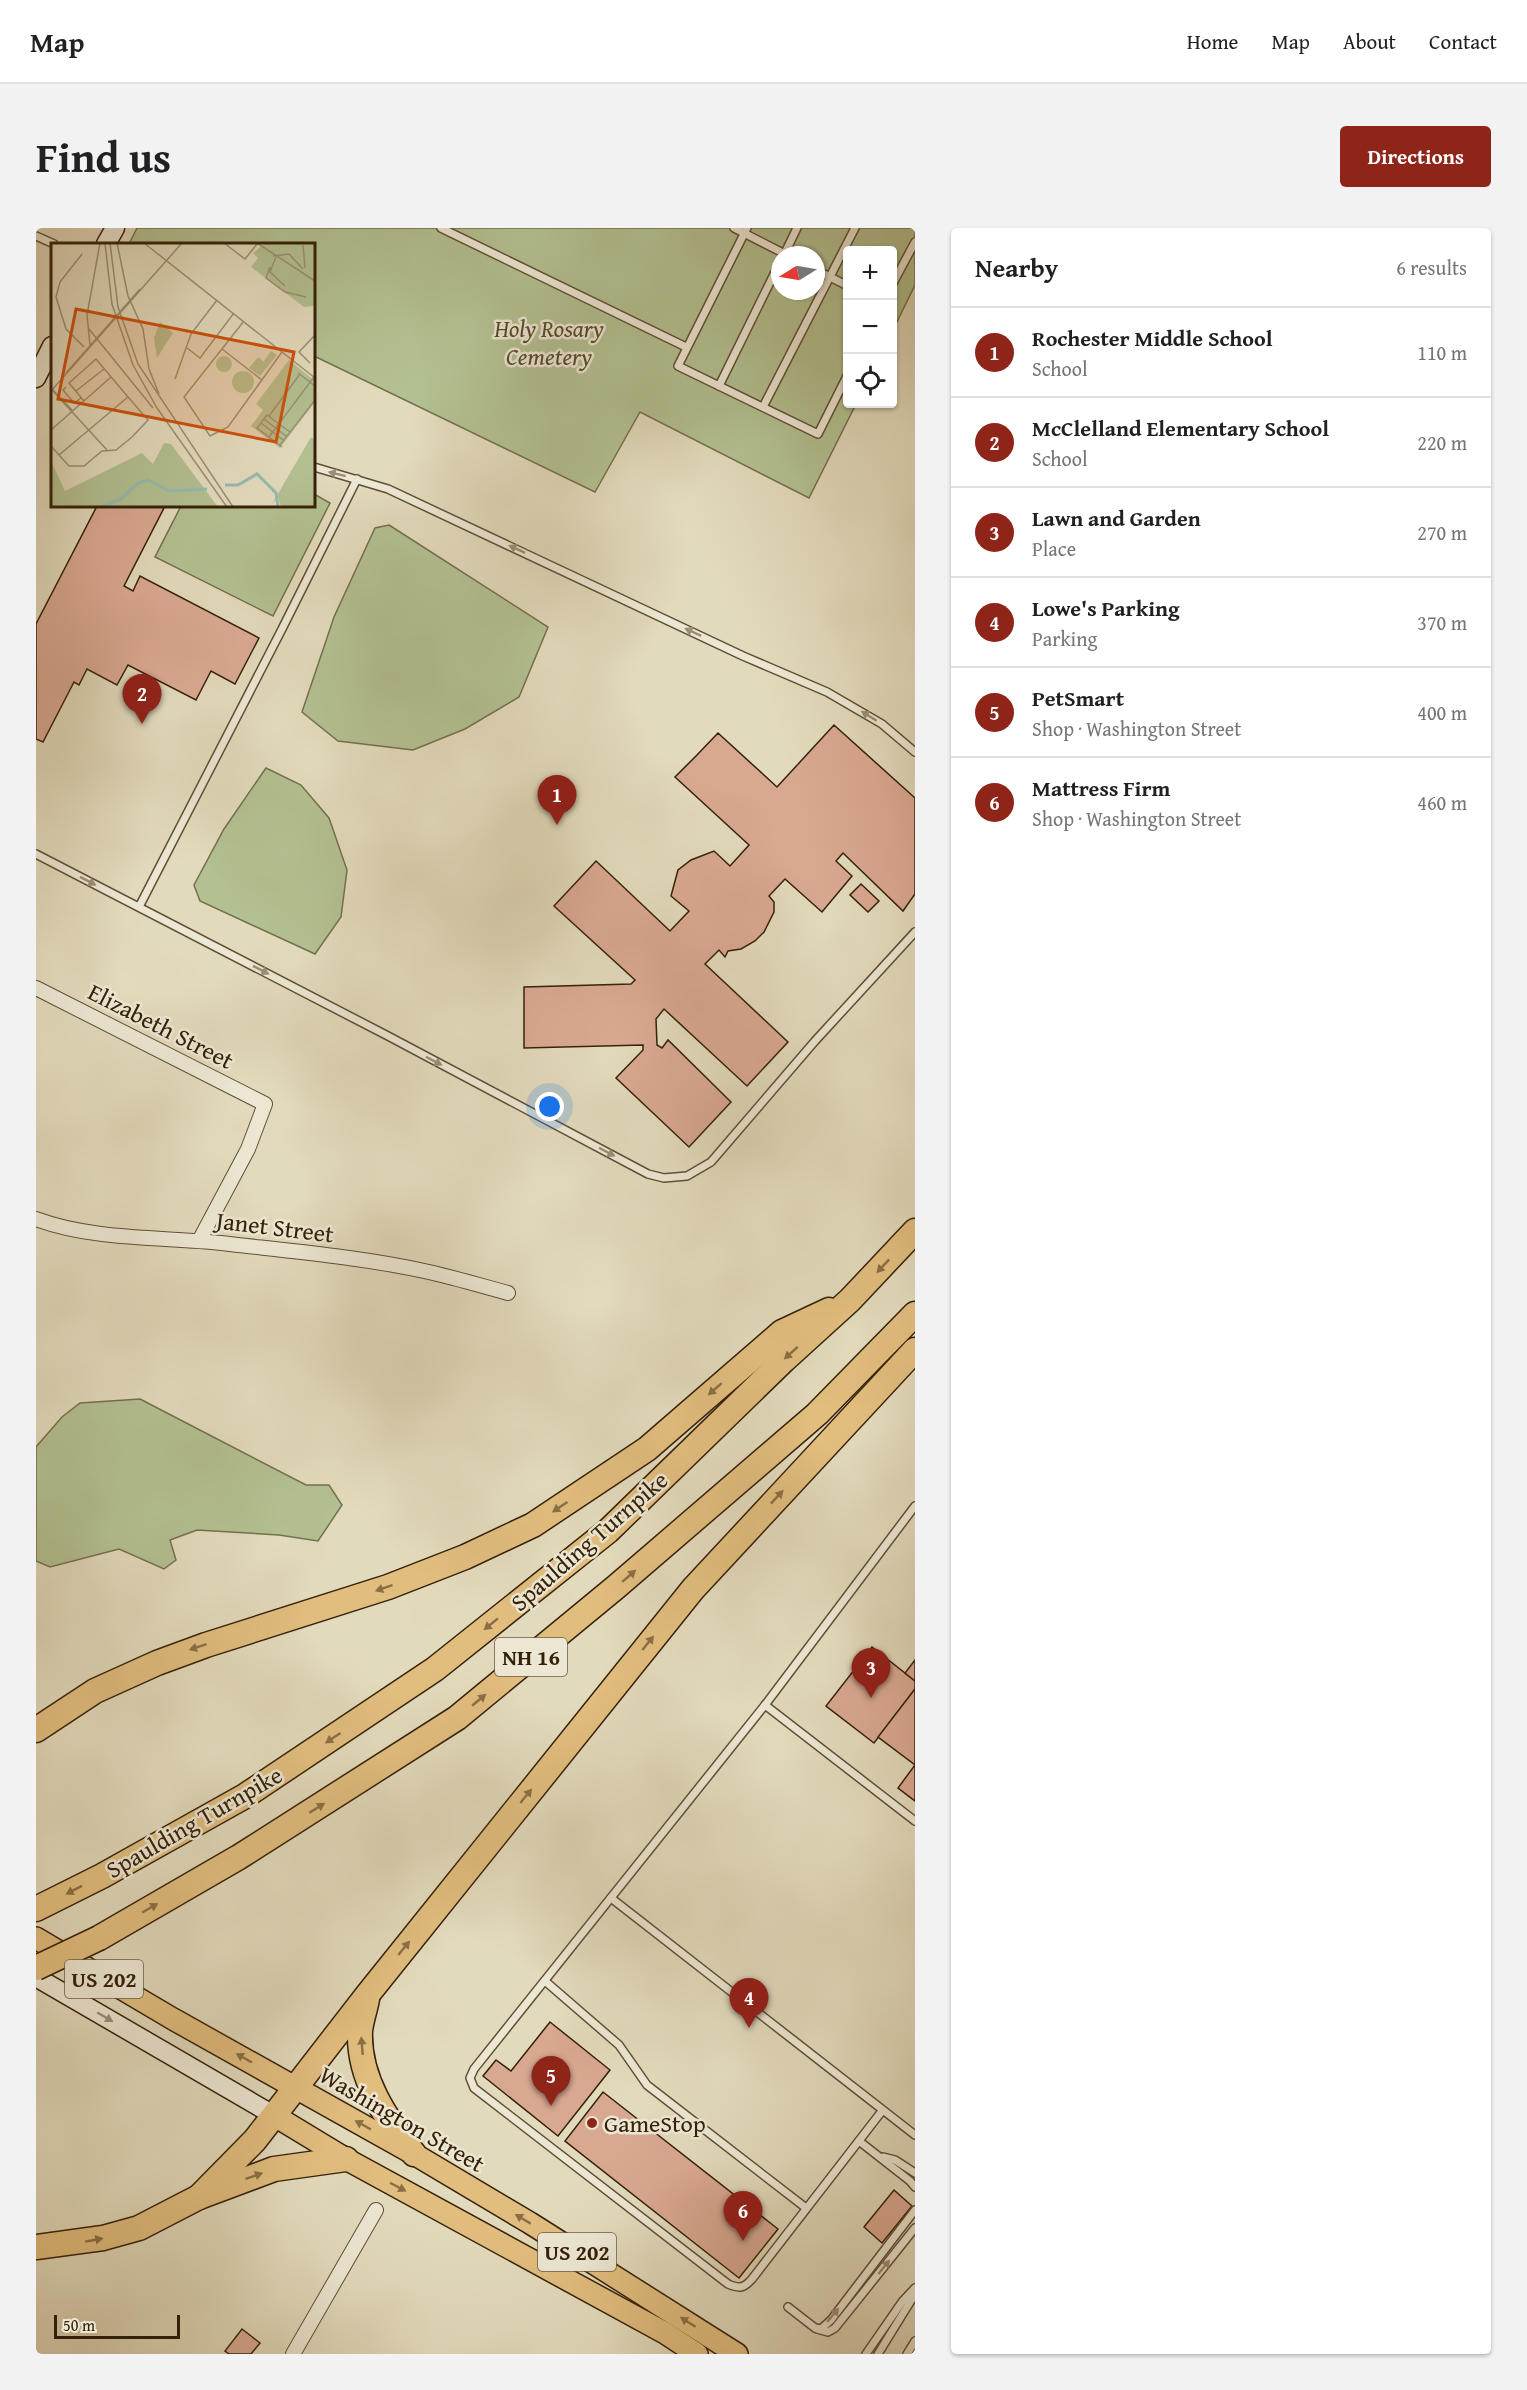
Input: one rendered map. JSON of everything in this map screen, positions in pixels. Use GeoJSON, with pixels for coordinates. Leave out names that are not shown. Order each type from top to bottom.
{"type":"FeatureCollection","features":[{"type":"Feature","properties":{"kind":"highway","name":"Spaulding Turnpike"},"geometry":{"type":"LineString","coordinates":[[42,1906],[245,1796],[435,1669],[608,1531],[784,1359],[850,1300],[915,1232]]}},
{"type":"Feature","properties":{"kind":"highway"},"geometry":{"type":"LineString","coordinates":[[36,1730],[95,1691],[157,1663],[388,1587],[465,1557],[533,1525],[647,1449],[782,1332],[850,1300]]}},
{"type":"Feature","properties":{"kind":"highway","name":"Spaulding Turnpike"},"geometry":{"type":"LineString","coordinates":[[36,1968],[99,1938],[249,1851],[457,1718],[616,1587],[817,1414],[915,1314]]}},
{"type":"Feature","properties":{"kind":"highway"},"geometry":{"type":"LineString","coordinates":[[199,2197],[255,2140],[275,2116],[368,1994],[693,1589],[915,1350]]}},
{"type":"Feature","properties":{"kind":"highway"},"geometry":{"type":"LineString","coordinates":[[368,1994],[360,2031],[368,2080],[395,2130],[414,2154]]}},
{"type":"Feature","properties":{"kind":"highway"},"geometry":{"type":"LineString","coordinates":[[36,2247],[104,2238],[139,2228],[199,2197],[274,2169],[346,2159]]}},
{"type":"Feature","properties":{"kind":"main road"},"geometry":{"type":"LineString","coordinates":[[107,243],[115,228]]}},
{"type":"Feature","properties":{"kind":"main road"},"geometry":{"type":"LineString","coordinates":[[36,378],[51,348]]}},
{"type":"Feature","properties":{"kind":"main road","name":"Washington Street"},"geometry":{"type":"LineString","coordinates":[[36,1938],[163,2013],[414,2154],[530,2223],[737,2354]]}},
{"type":"Feature","properties":{"kind":"main road"},"geometry":{"type":"LineString","coordinates":[[36,1977],[346,2159]]}},
{"type":"Feature","properties":{"kind":"main road","name":"US 202"},"geometry":{"type":"LineString","coordinates":[[346,2159],[665,2333],[697,2354]]}},
{"type":"Feature","properties":{"kind":"street","name":"Elizabeth Street"},"geometry":{"type":"LineString","coordinates":[[36,988],[265,1104],[248,1149],[199,1241]]}},
{"type":"Feature","properties":{"kind":"street","name":"Janet Street"},"geometry":{"type":"LineString","coordinates":[[36,1219],[73,1230],[199,1241],[375,1262],[428,1272],[508,1293]]}},
{"type":"Feature","properties":{"kind":"street"},"geometry":{"type":"LineString","coordinates":[[293,2354],[376,2210]]}},
{"type":"Feature","properties":{"kind":"lane"},"geometry":{"type":"LineString","coordinates":[[441,228],[686,347]]}},
{"type":"Feature","properties":{"kind":"lane"},"geometry":{"type":"LineString","coordinates":[[734,228],[746,231],[771,246]]}},
{"type":"Feature","properties":{"kind":"lane"},"geometry":{"type":"LineString","coordinates":[[789,246],[798,228]]}},
{"type":"Feature","properties":{"kind":"lane"},"geometry":{"type":"LineString","coordinates":[[763,407],[855,228]]}},
{"type":"Feature","properties":{"kind":"lane"},"geometry":{"type":"LineString","coordinates":[[746,231],[678,366],[818,434],[843,384]]}},
{"type":"Feature","properties":{"kind":"lane"},"geometry":{"type":"LineString","coordinates":[[36,236],[52,243]]}},
{"type":"Feature","properties":{"kind":"lane"},"geometry":{"type":"LineString","coordinates":[[897,276],[915,242]]}},
{"type":"Feature","properties":{"kind":"lane"},"geometry":{"type":"LineString","coordinates":[[825,274],[843,284]]}},
{"type":"Feature","properties":{"kind":"lane"},"geometry":{"type":"LineString","coordinates":[[719,386],[771,280]]}},
{"type":"Feature","properties":{"kind":"lane"},"geometry":{"type":"LineString","coordinates":[[315,466],[388,489],[743,656],[827,692],[882,724],[915,752]]}},
{"type":"Feature","properties":{"kind":"lane"},"geometry":{"type":"LineString","coordinates":[[139,907],[357,479]]}},
{"type":"Feature","properties":{"kind":"lane"},"geometry":{"type":"LineString","coordinates":[[36,854],[648,1174],[673,1178],[687,1176],[711,1162],[815,1041],[915,932]]}},
{"type":"Feature","properties":{"kind":"lane"},"geometry":{"type":"LineString","coordinates":[[882,2111],[752,2279],[745,2286],[738,2288],[728,2284],[474,2088],[470,2078],[474,2069],[765,1705],[915,1506]]}},
{"type":"Feature","properties":{"kind":"lane"},"geometry":{"type":"LineString","coordinates":[[765,1705],[915,1821]]}},
{"type":"Feature","properties":{"kind":"lane"},"geometry":{"type":"LineString","coordinates":[[611,1898],[915,2135]]}},
{"type":"Feature","properties":{"kind":"lane"},"geometry":{"type":"LineString","coordinates":[[545,1981],[618,2045],[647,2085],[807,2208]]}},
{"type":"Feature","properties":{"kind":"lane"},"geometry":{"type":"LineString","coordinates":[[859,2141],[915,2187]]}},
{"type":"Feature","properties":{"kind":"lane"},"geometry":{"type":"LineString","coordinates":[[879,2156],[895,2160],[915,2173]]}},
{"type":"Feature","properties":{"kind":"lane"},"geometry":{"type":"LineString","coordinates":[[815,2328],[821,2329],[831,2319],[915,2210]]}},
{"type":"Feature","properties":{"kind":"lane"},"geometry":{"type":"LineString","coordinates":[[788,2307],[815,2328],[828,2332],[835,2328],[915,2228]]}},
{"type":"Feature","properties":{"kind":"lane"},"geometry":{"type":"LineString","coordinates":[[866,2354],[902,2302],[915,2288]]}},
{"type":"Feature","properties":{"kind":"lane"},"geometry":{"type":"LineString","coordinates":[[878,2354],[915,2294]]}},
{"type":"Feature","properties":{"kind":"lane"},"geometry":{"type":"LineString","coordinates":[[907,2354],[915,2342]]}},
{"type":"Feature","properties":{"kind":"green space","name":"Holy Rosary Cemetery"},"geometry":{"type":"Polygon","coordinates":[[[137,228],[915,228],[915,285],[897,322],[897,246],[843,246],[843,408],[854,408],[809,498],[640,412],[595,492],[315,356],[315,243],[130,243],[137,228]]]}},
{"type":"Feature","properties":{"kind":"green space"},"geometry":{"type":"Polygon","coordinates":[[[315,495],[330,503],[273,616],[155,557],[180,507],[315,507],[315,495]]]}},
{"type":"Feature","properties":{"kind":"green space"},"geometry":{"type":"Polygon","coordinates":[[[389,525],[548,627],[519,697],[465,729],[413,750],[338,741],[302,712],[334,617],[375,528],[389,525]]]}},
{"type":"Feature","properties":{"kind":"green space"},"geometry":{"type":"Polygon","coordinates":[[[266,768],[301,785],[329,818],[347,870],[341,917],[315,954],[200,901],[194,885],[224,829],[266,768]]]}},
{"type":"Feature","properties":{"kind":"green space"},"geometry":{"type":"Polygon","coordinates":[[[140,1399],[306,1485],[329,1485],[342,1505],[318,1541],[279,1535],[197,1530],[170,1540],[176,1560],[164,1569],[119,1549],[50,1567],[36,1561],[36,1447],[62,1417],[80,1403],[140,1399]]]}},
{"type":"Feature","properties":{"kind":"building"},"geometry":{"type":"Polygon","coordinates":[[[96,507],[162,507],[164,508],[124,586],[133,591],[140,576],[259,638],[235,684],[211,671],[196,700],[128,665],[117,685],[87,669],[79,685],[74,682],[43,742],[36,739],[36,624],[96,507]]]}},
{"type":"Feature","properties":{"kind":"building"},"geometry":{"type":"Polygon","coordinates":[[[834,725],[915,798],[915,894],[903,911],[843,853],[836,861],[852,876],[822,912],[785,879],[769,896],[774,902],[774,912],[764,932],[755,941],[741,949],[728,951],[725,957],[719,950],[705,964],[788,1042],[747,1086],[664,1009],[656,1019],[657,1045],[662,1048],[668,1040],[731,1102],[689,1147],[616,1078],[643,1050],[643,1045],[524,1048],[524,987],[631,984],[635,980],[554,906],[596,861],[670,931],[689,911],[671,896],[678,870],[691,860],[714,851],[730,866],[749,845],[675,777],[718,733],[777,787],[834,725]]]}},
{"type":"Feature","properties":{"kind":"building"},"geometry":{"type":"Polygon","coordinates":[[[861,884],[879,901],[868,912],[850,895],[861,884]]]}},
{"type":"Feature","properties":{"kind":"building"},"geometry":{"type":"Polygon","coordinates":[[[872,1647],[915,1681],[915,1689],[874,1743],[826,1706],[872,1647]]]}},
{"type":"Feature","properties":{"kind":"building"},"geometry":{"type":"Polygon","coordinates":[[[915,1660],[915,1681],[905,1673],[915,1660]]]}},
{"type":"Feature","properties":{"kind":"building"},"geometry":{"type":"Polygon","coordinates":[[[915,1689],[915,1765],[878,1737],[915,1689]]]}},
{"type":"Feature","properties":{"kind":"building"},"geometry":{"type":"Polygon","coordinates":[[[915,1765],[915,1801],[898,1788],[915,1765]]]}},
{"type":"Feature","properties":{"kind":"building"},"geometry":{"type":"Polygon","coordinates":[[[550,2022],[610,2070],[558,2136],[483,2076],[496,2060],[511,2071],[550,2022]]]}},
{"type":"Feature","properties":{"kind":"building"},"geometry":{"type":"Polygon","coordinates":[[[603,2092],[778,2229],[739,2278],[565,2141],[603,2092]]]}},
{"type":"Feature","properties":{"kind":"building"},"geometry":{"type":"Polygon","coordinates":[[[894,2190],[912,2206],[882,2243],[864,2227],[894,2190]]]}},
{"type":"Feature","properties":{"kind":"building"},"geometry":{"type":"Polygon","coordinates":[[[242,2329],[260,2343],[251,2354],[229,2354],[225,2351],[242,2329]]]}},
{"type":"Feature","properties":{"kind":"place","name":"McClelland Elementary School"},"geometry":{"type":"Point","coordinates":[142,724]}},
{"type":"Feature","properties":{"kind":"place","name":"Rochester Middle School"},"geometry":{"type":"Point","coordinates":[557,825]}},
{"type":"Feature","properties":{"kind":"place","name":"Lawn and Garden"},"geometry":{"type":"Point","coordinates":[871,1698]}},
{"type":"Feature","properties":{"kind":"place","name":"Lowe's Parking"},"geometry":{"type":"Point","coordinates":[749,2028]}},
{"type":"Feature","properties":{"kind":"place","name":"PetSmart"},"geometry":{"type":"Point","coordinates":[551,2106]}},
{"type":"Feature","properties":{"kind":"place","name":"GameStop"},"geometry":{"type":"Point","coordinates":[592,2123]}},
{"type":"Feature","properties":{"kind":"place","name":"Mattress Firm"},"geometry":{"type":"Point","coordinates":[743,2241]}}]}
